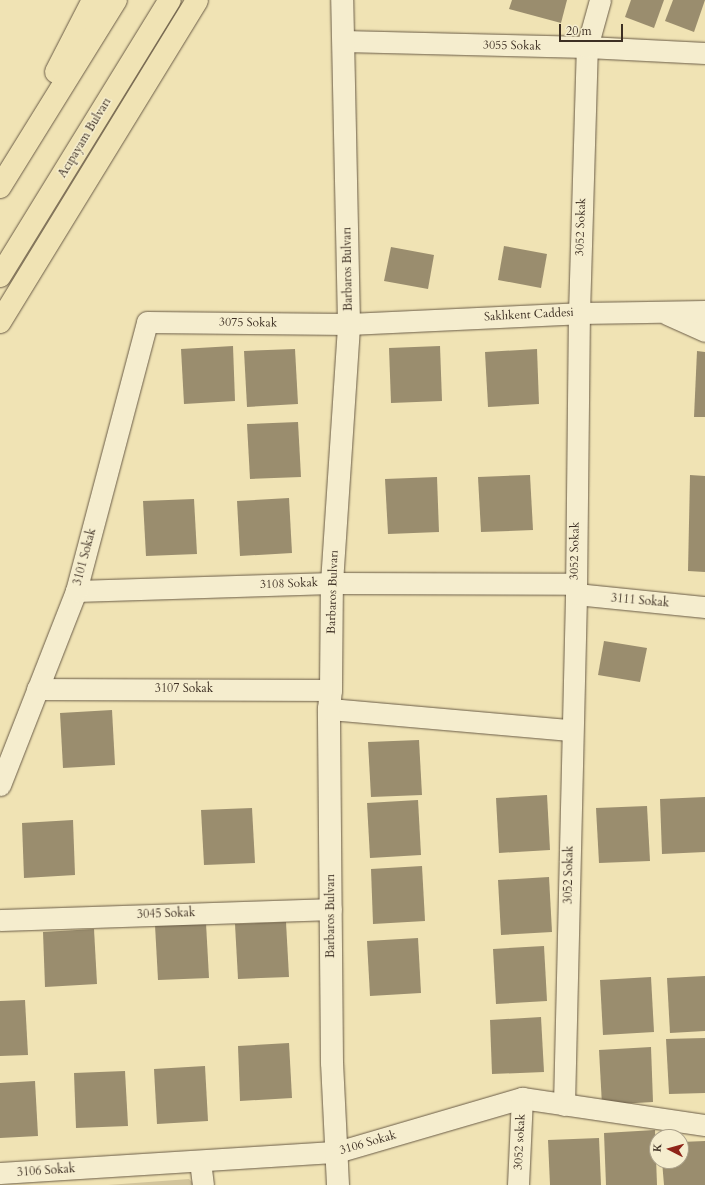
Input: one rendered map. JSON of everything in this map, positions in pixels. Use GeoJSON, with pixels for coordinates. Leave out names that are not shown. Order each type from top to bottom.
{"type":"FeatureCollection","features":[{"type":"Feature","properties":{"kind":"main road"},"geometry":{"type":"LineString","coordinates":[[0,182],[93,0]]}},
{"type":"Feature","properties":{"kind":"main road"},"geometry":{"type":"LineString","coordinates":[[0,187],[116,0]]}},
{"type":"Feature","properties":{"kind":"main road","name":"Acıpayam Bulvarı"},"geometry":{"type":"LineString","coordinates":[[0,276],[170,0]]}},
{"type":"Feature","properties":{"kind":"main road"},"geometry":{"type":"LineString","coordinates":[[0,322],[197,0]]}},
{"type":"Feature","properties":{"kind":"street","name":"Barbaros Bulvarı"},"geometry":{"type":"LineString","coordinates":[[338,1185],[332,1063],[330,700],[332,583],[349,324],[342,0]]}},
{"type":"Feature","properties":{"kind":"street","name":"3052 Sokak"},"geometry":{"type":"LineString","coordinates":[[564,1105],[575,589],[579,313],[587,47],[600,0]]}},
{"type":"Feature","properties":{"kind":"street","name":"3055 Sokak"},"geometry":{"type":"LineString","coordinates":[[343,41],[587,47],[705,53]]}},
{"type":"Feature","properties":{"kind":"street"},"geometry":{"type":"LineString","coordinates":[[660,312],[705,311]]}},
{"type":"Feature","properties":{"kind":"street","name":"Saklıkent Caddesi"},"geometry":{"type":"LineString","coordinates":[[349,324],[579,313],[660,312],[705,331]]}},
{"type":"Feature","properties":{"kind":"street","name":"3075 Sokak"},"geometry":{"type":"LineString","coordinates":[[147,322],[349,324]]}},
{"type":"Feature","properties":{"kind":"street","name":"3101 Sokak"},"geometry":{"type":"LineString","coordinates":[[0,785],[76,591],[147,322]]}},
{"type":"Feature","properties":{"kind":"street","name":"3108 Sokak"},"geometry":{"type":"LineString","coordinates":[[76,591],[332,583],[575,589]]}},
{"type":"Feature","properties":{"kind":"street","name":"3111 Sokak"},"geometry":{"type":"LineString","coordinates":[[575,589],[705,607]]}},
{"type":"Feature","properties":{"kind":"street","name":"3107 Sokak"},"geometry":{"type":"LineString","coordinates":[[37,689],[330,700],[571,730]]}},
{"type":"Feature","properties":{"kind":"street","name":"3045 Sokak"},"geometry":{"type":"LineString","coordinates":[[0,920],[331,909]]}},
{"type":"Feature","properties":{"kind":"street","name":"3106 Sokak"},"geometry":{"type":"LineString","coordinates":[[0,1173],[337,1152],[522,1098],[705,1125]]}},
{"type":"Feature","properties":{"kind":"street","name":"3052 sokak"},"geometry":{"type":"LineString","coordinates":[[518,1185],[522,1098]]}},
{"type":"Feature","properties":{"kind":"street"},"geometry":{"type":"LineString","coordinates":[[200,1161],[203,1185]]}},
{"type":"Feature","properties":{"kind":"shaded area"},"geometry":{"type":"Polygon","coordinates":[[[189,1179],[195,1185],[108,1185],[189,1179]]]}},
{"type":"Feature","properties":{"kind":"building"},"geometry":{"type":"Polygon","coordinates":[[[512,0],[567,0],[561,23],[509,9],[512,0]]]}},
{"type":"Feature","properties":{"kind":"building"},"geometry":{"type":"Polygon","coordinates":[[[631,0],[664,0],[654,28],[625,17],[631,0]]]}},
{"type":"Feature","properties":{"kind":"building"},"geometry":{"type":"Polygon","coordinates":[[[673,0],[705,0],[694,32],[665,21],[673,0]]]}},
{"type":"Feature","properties":{"kind":"building"},"geometry":{"type":"Polygon","coordinates":[[[504,246],[547,254],[541,288],[498,280],[504,246]]]}},
{"type":"Feature","properties":{"kind":"building"},"geometry":{"type":"Polygon","coordinates":[[[391,247],[434,255],[428,289],[384,281],[391,247]]]}},
{"type":"Feature","properties":{"kind":"building"},"geometry":{"type":"Polygon","coordinates":[[[233,346],[235,401],[184,404],[181,349],[233,346]]]}},
{"type":"Feature","properties":{"kind":"building"},"geometry":{"type":"Polygon","coordinates":[[[440,346],[442,401],[391,403],[389,348],[440,346]]]}},
{"type":"Feature","properties":{"kind":"building"},"geometry":{"type":"Polygon","coordinates":[[[295,349],[298,404],[247,407],[244,351],[295,349]]]}},
{"type":"Feature","properties":{"kind":"building"},"geometry":{"type":"Polygon","coordinates":[[[537,349],[539,404],[488,407],[485,352],[537,349]]]}},
{"type":"Feature","properties":{"kind":"building"},"geometry":{"type":"Polygon","coordinates":[[[697,351],[705,352],[705,417],[694,417],[697,351]]]}},
{"type":"Feature","properties":{"kind":"building"},"geometry":{"type":"Polygon","coordinates":[[[298,422],[301,477],[250,479],[247,424],[298,422]]]}},
{"type":"Feature","properties":{"kind":"building"},"geometry":{"type":"Polygon","coordinates":[[[530,475],[533,530],[481,532],[478,477],[530,475]]]}},
{"type":"Feature","properties":{"kind":"building"},"geometry":{"type":"Polygon","coordinates":[[[690,475],[705,476],[705,572],[688,571],[690,475]]]}},
{"type":"Feature","properties":{"kind":"building"},"geometry":{"type":"Polygon","coordinates":[[[437,477],[439,532],[388,534],[385,479],[437,477]]]}},
{"type":"Feature","properties":{"kind":"building"},"geometry":{"type":"Polygon","coordinates":[[[289,498],[292,553],[240,556],[237,501],[289,498]]]}},
{"type":"Feature","properties":{"kind":"building"},"geometry":{"type":"Polygon","coordinates":[[[194,499],[197,554],[146,556],[143,501],[194,499]]]}},
{"type":"Feature","properties":{"kind":"building"},"geometry":{"type":"Polygon","coordinates":[[[604,641],[647,648],[640,682],[598,675],[604,641]]]}},
{"type":"Feature","properties":{"kind":"building"},"geometry":{"type":"Polygon","coordinates":[[[112,710],[115,765],[63,768],[60,713],[112,710]]]}},
{"type":"Feature","properties":{"kind":"building"},"geometry":{"type":"Polygon","coordinates":[[[419,740],[422,795],[371,797],[368,742],[419,740]]]}},
{"type":"Feature","properties":{"kind":"building"},"geometry":{"type":"Polygon","coordinates":[[[547,795],[550,850],[499,853],[496,798],[547,795]]]}},
{"type":"Feature","properties":{"kind":"building"},"geometry":{"type":"Polygon","coordinates":[[[705,797],[705,852],[662,854],[660,799],[705,797]]]}},
{"type":"Feature","properties":{"kind":"building"},"geometry":{"type":"Polygon","coordinates":[[[418,800],[421,855],[370,858],[367,803],[418,800]]]}},
{"type":"Feature","properties":{"kind":"building"},"geometry":{"type":"Polygon","coordinates":[[[647,806],[650,861],[599,863],[596,808],[647,806]]]}},
{"type":"Feature","properties":{"kind":"building"},"geometry":{"type":"Polygon","coordinates":[[[252,808],[255,863],[204,865],[201,810],[252,808]]]}},
{"type":"Feature","properties":{"kind":"building"},"geometry":{"type":"Polygon","coordinates":[[[73,820],[75,875],[24,878],[22,823],[73,820]]]}},
{"type":"Feature","properties":{"kind":"building"},"geometry":{"type":"Polygon","coordinates":[[[422,866],[425,921],[373,924],[371,869],[422,866]]]}},
{"type":"Feature","properties":{"kind":"building"},"geometry":{"type":"Polygon","coordinates":[[[549,877],[552,932],[501,935],[498,880],[549,877]]]}},
{"type":"Feature","properties":{"kind":"building"},"geometry":{"type":"Polygon","coordinates":[[[286,922],[289,977],[238,979],[235,924],[286,922]]]}},
{"type":"Feature","properties":{"kind":"building"},"geometry":{"type":"Polygon","coordinates":[[[206,923],[209,978],[158,980],[155,925],[206,923]]]}},
{"type":"Feature","properties":{"kind":"building"},"geometry":{"type":"Polygon","coordinates":[[[94,929],[97,984],[45,987],[43,932],[94,929]]]}},
{"type":"Feature","properties":{"kind":"building"},"geometry":{"type":"Polygon","coordinates":[[[418,938],[421,993],[370,996],[367,941],[418,938]]]}},
{"type":"Feature","properties":{"kind":"building"},"geometry":{"type":"Polygon","coordinates":[[[544,946],[547,1001],[496,1004],[493,949],[544,946]]]}},
{"type":"Feature","properties":{"kind":"building"},"geometry":{"type":"Polygon","coordinates":[[[705,976],[705,1031],[670,1033],[667,978],[705,976]]]}},
{"type":"Feature","properties":{"kind":"building"},"geometry":{"type":"Polygon","coordinates":[[[651,977],[654,1032],[603,1035],[600,980],[651,977]]]}},
{"type":"Feature","properties":{"kind":"building"},"geometry":{"type":"Polygon","coordinates":[[[25,1000],[28,1055],[0,1056],[0,1001],[25,1000]]]}},
{"type":"Feature","properties":{"kind":"building"},"geometry":{"type":"Polygon","coordinates":[[[541,1017],[544,1072],[492,1074],[490,1020],[541,1017]]]}},
{"type":"Feature","properties":{"kind":"building"},"geometry":{"type":"Polygon","coordinates":[[[705,1038],[705,1093],[669,1094],[666,1039],[705,1038]]]}},
{"type":"Feature","properties":{"kind":"building"},"geometry":{"type":"Polygon","coordinates":[[[289,1043],[292,1098],[240,1101],[238,1046],[289,1043]]]}},
{"type":"Feature","properties":{"kind":"building"},"geometry":{"type":"Polygon","coordinates":[[[651,1047],[653,1102],[602,1105],[599,1050],[651,1047]]]}},
{"type":"Feature","properties":{"kind":"building"},"geometry":{"type":"Polygon","coordinates":[[[205,1066],[208,1121],[157,1124],[154,1069],[205,1066]]]}},
{"type":"Feature","properties":{"kind":"building"},"geometry":{"type":"Polygon","coordinates":[[[125,1071],[128,1126],[76,1128],[74,1073],[125,1071]]]}},
{"type":"Feature","properties":{"kind":"building"},"geometry":{"type":"Polygon","coordinates":[[[35,1081],[38,1136],[0,1138],[0,1083],[35,1081]]]}},
{"type":"Feature","properties":{"kind":"building"},"geometry":{"type":"Polygon","coordinates":[[[649,1130],[649,1169],[656,1169],[657,1185],[606,1185],[604,1133],[649,1130]]]}},
{"type":"Feature","properties":{"kind":"building"},"geometry":{"type":"Polygon","coordinates":[[[599,1138],[601,1185],[550,1185],[548,1140],[599,1138]]]}},
{"type":"Feature","properties":{"kind":"building"},"geometry":{"type":"Polygon","coordinates":[[[705,1141],[705,1185],[664,1185],[663,1169],[689,1169],[689,1142],[705,1141]]]}}]}
